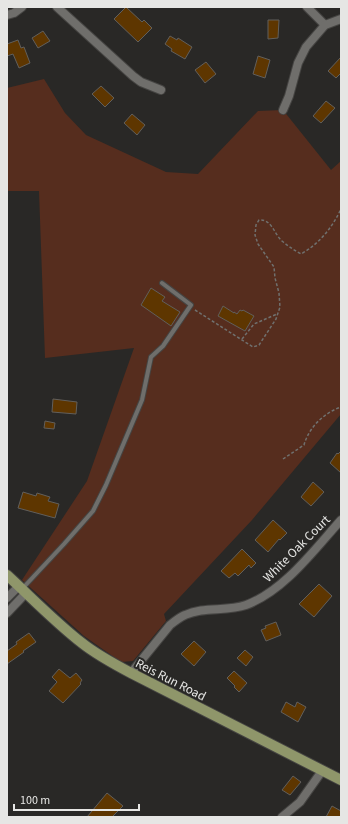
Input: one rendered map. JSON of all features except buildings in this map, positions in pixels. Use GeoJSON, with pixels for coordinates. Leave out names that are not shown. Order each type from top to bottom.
{"type":"FeatureCollection","features":[{"type":"Feature","properties":{"kind":"main road","name":"Reis Run Road"},"geometry":{"type":"LineString","coordinates":[[7,575],[83,644],[131,674],[341,780]]}},
{"type":"Feature","properties":{"kind":"street"},"geometry":{"type":"LineString","coordinates":[[7,15],[14,13],[22,7]]}},
{"type":"Feature","properties":{"kind":"street"},"geometry":{"type":"LineString","coordinates":[[57,7],[133,76],[141,82],[161,90]]}},
{"type":"Feature","properties":{"kind":"street"},"geometry":{"type":"LineString","coordinates":[[307,7],[325,25]]}},
{"type":"Feature","properties":{"kind":"street"},"geometry":{"type":"LineString","coordinates":[[283,110],[306,47],[325,25],[341,19]]}},
{"type":"Feature","properties":{"kind":"street","name":"White Oak Court"},"geometry":{"type":"LineString","coordinates":[[131,674],[170,625],[176,620],[186,614],[200,611],[231,609],[266,595],[287,579],[341,520]]}},
{"type":"Feature","properties":{"kind":"street"},"geometry":{"type":"LineString","coordinates":[[7,598],[22,589]]}},
{"type":"Feature","properties":{"kind":"street"},"geometry":{"type":"LineString","coordinates":[[7,613],[22,589]]}},
{"type":"Feature","properties":{"kind":"street"},"geometry":{"type":"LineString","coordinates":[[282,817],[300,802],[322,771]]}},
{"type":"Feature","properties":{"kind":"lane"},"geometry":{"type":"LineString","coordinates":[[22,589],[93,511],[106,485],[142,400],[151,357],[163,346],[191,305],[162,283]]}},
{"type":"Feature","properties":{"kind":"path"},"geometry":{"type":"LineString","coordinates":[[190,307],[253,347],[259,345],[276,319],[280,307],[274,267],[258,244],[255,234],[256,225],[259,220],[268,223],[280,239],[301,254],[315,244],[324,235],[331,227],[341,209]]}},
{"type":"Feature","properties":{"kind":"path"},"geometry":{"type":"LineString","coordinates":[[242,339],[254,324],[278,314]]}},
{"type":"Feature","properties":{"kind":"path"},"geometry":{"type":"LineString","coordinates":[[283,459],[304,445],[307,435],[323,417],[334,409],[341,407]]}},
{"type":"Feature","properties":{"kind":"shaded area"},"geometry":{"type":"Polygon","coordinates":[[[44,79],[65,113],[86,135],[166,172],[198,174],[258,111],[283,110],[331,170],[341,161],[341,414],[252,520],[164,614],[166,621],[133,661],[121,662],[84,636],[22,580],[87,481],[134,348],[45,358],[39,191],[7,191],[7,88],[44,79]]]}}]}
